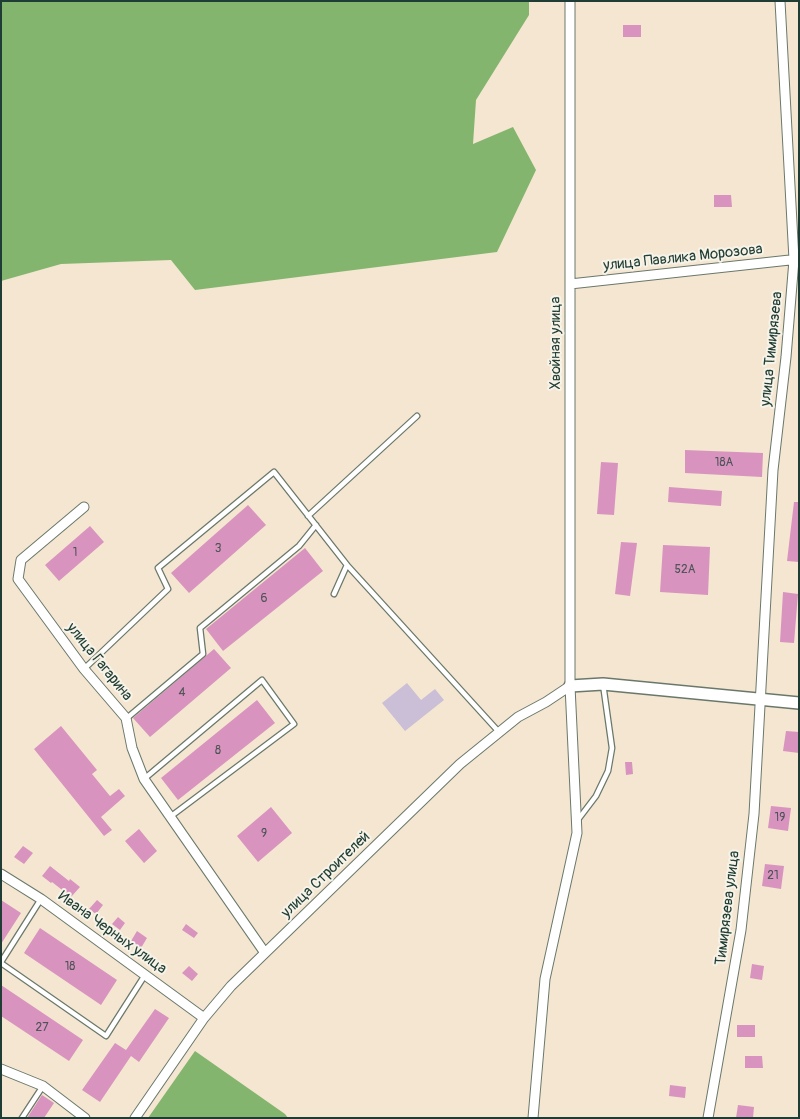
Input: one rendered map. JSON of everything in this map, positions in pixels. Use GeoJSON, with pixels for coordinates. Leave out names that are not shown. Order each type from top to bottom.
{"type":"FeatureCollection","features":[{"type":"Feature","properties":{"kind":"street","name":"Хвойная улица"},"geometry":{"type":"LineString","coordinates":[[533,1118],[544,979],[577,833],[570,686],[570,1]]}},
{"type":"Feature","properties":{"kind":"street","name":"улица Тимирязева"},"geometry":{"type":"LineString","coordinates":[[761,700],[773,470],[796,259],[780,1]]}},
{"type":"Feature","properties":{"kind":"street","name":"улица Павлика Морозова"},"geometry":{"type":"LineString","coordinates":[[570,284],[796,259]]}},
{"type":"Feature","properties":{"kind":"street","name":"улица Гагарина"},"geometry":{"type":"LineString","coordinates":[[84,507],[21,560],[18,579],[84,668],[126,718],[132,748],[144,779],[265,954]]}},
{"type":"Feature","properties":{"kind":"street"},"geometry":{"type":"LineString","coordinates":[[570,686],[603,684],[799,703]]}},
{"type":"Feature","properties":{"kind":"street","name":"улица Строителей"},"geometry":{"type":"LineString","coordinates":[[134,1118],[204,1018],[231,986],[460,764],[518,716],[546,702],[570,686]]}},
{"type":"Feature","properties":{"kind":"street","name":"Тимирязева улица"},"geometry":{"type":"LineString","coordinates":[[708,1118],[741,930],[754,814],[761,700]]}},
{"type":"Feature","properties":{"kind":"street","name":"Ивана Черных улица"},"geometry":{"type":"LineString","coordinates":[[1,875],[41,899],[204,1018]]}},
{"type":"Feature","properties":{"kind":"street"},"geometry":{"type":"LineString","coordinates":[[1,1068],[43,1086],[85,1118]]}},
{"type":"Feature","properties":{"kind":"lane"},"geometry":{"type":"LineString","coordinates":[[308,516],[417,416]]}},
{"type":"Feature","properties":{"kind":"lane"},"geometry":{"type":"LineString","coordinates":[[84,668],[168,589],[158,568],[274,472],[347,565],[499,732]]}},
{"type":"Feature","properties":{"kind":"lane"},"geometry":{"type":"LineString","coordinates":[[126,718],[203,654],[200,628],[299,546],[316,525]]}},
{"type":"Feature","properties":{"kind":"lane"},"geometry":{"type":"LineString","coordinates":[[334,594],[347,565]]}},
{"type":"Feature","properties":{"kind":"lane"},"geometry":{"type":"LineString","coordinates":[[144,779],[262,680],[294,724],[170,817]]}},
{"type":"Feature","properties":{"kind":"lane"},"geometry":{"type":"LineString","coordinates":[[577,822],[596,796],[608,771],[612,748],[603,684]]}},
{"type":"Feature","properties":{"kind":"lane"},"geometry":{"type":"LineString","coordinates":[[41,899],[1,962],[106,1036],[145,975]]}},
{"type":"Feature","properties":{"kind":"lane"},"geometry":{"type":"LineString","coordinates":[[22,1118],[43,1086]]}},
{"type":"Feature","properties":{"kind":"shaded area"},"geometry":{"type":"Polygon","coordinates":[[[407,683],[421,700],[435,689],[444,700],[405,731],[382,703],[407,683]]]}},
{"type":"Feature","properties":{"kind":"green space"},"geometry":{"type":"Polygon","coordinates":[[[1,1],[529,1],[529,15],[476,100],[473,144],[513,127],[536,170],[497,252],[195,290],[171,260],[61,264],[1,281],[1,1]]]}},
{"type":"Feature","properties":{"kind":"green space"},"geometry":{"type":"Polygon","coordinates":[[[195,1051],[285,1114],[288,1118],[148,1118],[195,1051]]]}},
{"type":"Feature","properties":{"kind":"building"},"geometry":{"type":"Polygon","coordinates":[[[623,25],[641,25],[641,37],[623,37],[623,25]]]}},
{"type":"Feature","properties":{"kind":"building"},"geometry":{"type":"Polygon","coordinates":[[[714,195],[731,195],[732,207],[714,207],[714,195]]]}},
{"type":"Feature","properties":{"kind":"building"},"geometry":{"type":"Polygon","coordinates":[[[685,450],[763,453],[762,477],[685,473],[685,450]]]}},
{"type":"Feature","properties":{"kind":"building"},"geometry":{"type":"Polygon","coordinates":[[[601,462],[618,463],[614,515],[597,514],[601,462]]]}},
{"type":"Feature","properties":{"kind":"building"},"geometry":{"type":"Polygon","coordinates":[[[669,487],[722,491],[721,506],[668,502],[669,487]]]}},
{"type":"Feature","properties":{"kind":"building"},"geometry":{"type":"Polygon","coordinates":[[[794,502],[799,502],[799,562],[787,561],[794,502]]]}},
{"type":"Feature","properties":{"kind":"building"},"geometry":{"type":"Polygon","coordinates":[[[248,505],[266,525],[189,593],[171,573],[248,505]]]}},
{"type":"Feature","properties":{"kind":"building"},"geometry":{"type":"Polygon","coordinates":[[[90,526],[104,542],[59,581],[45,565],[90,526]]]}},
{"type":"Feature","properties":{"kind":"building"},"geometry":{"type":"Polygon","coordinates":[[[621,542],[637,543],[630,596],[615,594],[621,542]]]}},
{"type":"Feature","properties":{"kind":"building"},"geometry":{"type":"Polygon","coordinates":[[[663,545],[710,547],[708,595],[660,592],[663,545]]]}},
{"type":"Feature","properties":{"kind":"building"},"geometry":{"type":"Polygon","coordinates":[[[305,548],[323,571],[223,651],[206,629],[305,548]]]}},
{"type":"Feature","properties":{"kind":"building"},"geometry":{"type":"Polygon","coordinates":[[[783,592],[798,594],[794,643],[780,642],[783,592]]]}},
{"type":"Feature","properties":{"kind":"building"},"geometry":{"type":"Polygon","coordinates":[[[214,649],[231,668],[150,737],[133,718],[214,649]]]}},
{"type":"Feature","properties":{"kind":"building"},"geometry":{"type":"Polygon","coordinates":[[[257,700],[275,723],[178,800],[161,778],[257,700]]]}},
{"type":"Feature","properties":{"kind":"building"},"geometry":{"type":"Polygon","coordinates":[[[61,726],[97,770],[92,774],[110,796],[119,789],[125,796],[101,817],[112,830],[104,836],[34,749],[61,726]]]}},
{"type":"Feature","properties":{"kind":"building"},"geometry":{"type":"Polygon","coordinates":[[[786,731],[799,732],[799,753],[783,751],[786,731]]]}},
{"type":"Feature","properties":{"kind":"building"},"geometry":{"type":"Polygon","coordinates":[[[625,762],[632,762],[633,774],[626,775],[625,762]]]}},
{"type":"Feature","properties":{"kind":"building"},"geometry":{"type":"Polygon","coordinates":[[[771,806],[791,808],[788,831],[768,828],[771,806]]]}},
{"type":"Feature","properties":{"kind":"building"},"geometry":{"type":"Polygon","coordinates":[[[271,807],[292,833],[258,862],[237,836],[271,807]]]}},
{"type":"Feature","properties":{"kind":"building"},"geometry":{"type":"Polygon","coordinates":[[[139,829],[157,851],[144,863],[125,841],[139,829]]]}},
{"type":"Feature","properties":{"kind":"building"},"geometry":{"type":"Polygon","coordinates":[[[23,846],[33,853],[24,864],[14,857],[23,846]]]}},
{"type":"Feature","properties":{"kind":"building"},"geometry":{"type":"Polygon","coordinates":[[[765,864],[784,866],[781,889],[762,886],[765,864]]]}},
{"type":"Feature","properties":{"kind":"building"},"geometry":{"type":"Polygon","coordinates":[[[50,866],[80,887],[71,897],[42,876],[50,866]]]}},
{"type":"Feature","properties":{"kind":"building"},"geometry":{"type":"Polygon","coordinates":[[[1,900],[21,913],[1,944],[1,900]]]}},
{"type":"Feature","properties":{"kind":"building"},"geometry":{"type":"Polygon","coordinates":[[[97,900],[103,905],[96,914],[89,909],[97,900]]]}},
{"type":"Feature","properties":{"kind":"building"},"geometry":{"type":"Polygon","coordinates":[[[118,917],[125,923],[120,930],[112,924],[118,917]]]}},
{"type":"Feature","properties":{"kind":"building"},"geometry":{"type":"Polygon","coordinates":[[[186,924],[198,933],[194,938],[182,930],[186,924]]]}},
{"type":"Feature","properties":{"kind":"building"},"geometry":{"type":"Polygon","coordinates":[[[40,928],[117,980],[101,1005],[24,953],[40,928]]]}},
{"type":"Feature","properties":{"kind":"building"},"geometry":{"type":"Polygon","coordinates":[[[137,931],[147,938],[141,948],[131,941],[137,931]]]}},
{"type":"Feature","properties":{"kind":"building"},"geometry":{"type":"Polygon","coordinates":[[[752,964],[764,966],[762,980],[750,978],[752,964]]]}},
{"type":"Feature","properties":{"kind":"building"},"geometry":{"type":"Polygon","coordinates":[[[189,966],[198,974],[192,981],[182,973],[189,966]]]}},
{"type":"Feature","properties":{"kind":"building"},"geometry":{"type":"Polygon","coordinates":[[[1,985],[83,1040],[69,1061],[1,1016],[1,985]]]}},
{"type":"Feature","properties":{"kind":"building"},"geometry":{"type":"Polygon","coordinates":[[[155,1009],[169,1018],[139,1062],[131,1056],[100,1102],[82,1090],[115,1043],[126,1050],[155,1009]]]}},
{"type":"Feature","properties":{"kind":"building"},"geometry":{"type":"Polygon","coordinates":[[[737,1025],[755,1025],[755,1037],[737,1037],[737,1025]]]}},
{"type":"Feature","properties":{"kind":"building"},"geometry":{"type":"Polygon","coordinates":[[[745,1056],[762,1056],[763,1068],[745,1068],[745,1056]]]}},
{"type":"Feature","properties":{"kind":"building"},"geometry":{"type":"Polygon","coordinates":[[[670,1085],[686,1087],[685,1098],[669,1096],[670,1085]]]}},
{"type":"Feature","properties":{"kind":"building"},"geometry":{"type":"Polygon","coordinates":[[[42,1095],[54,1103],[44,1118],[27,1118],[42,1095]]]}},
{"type":"Feature","properties":{"kind":"building"},"geometry":{"type":"Polygon","coordinates":[[[738,1105],[754,1107],[753,1118],[736,1118],[738,1105]]]}}]}
